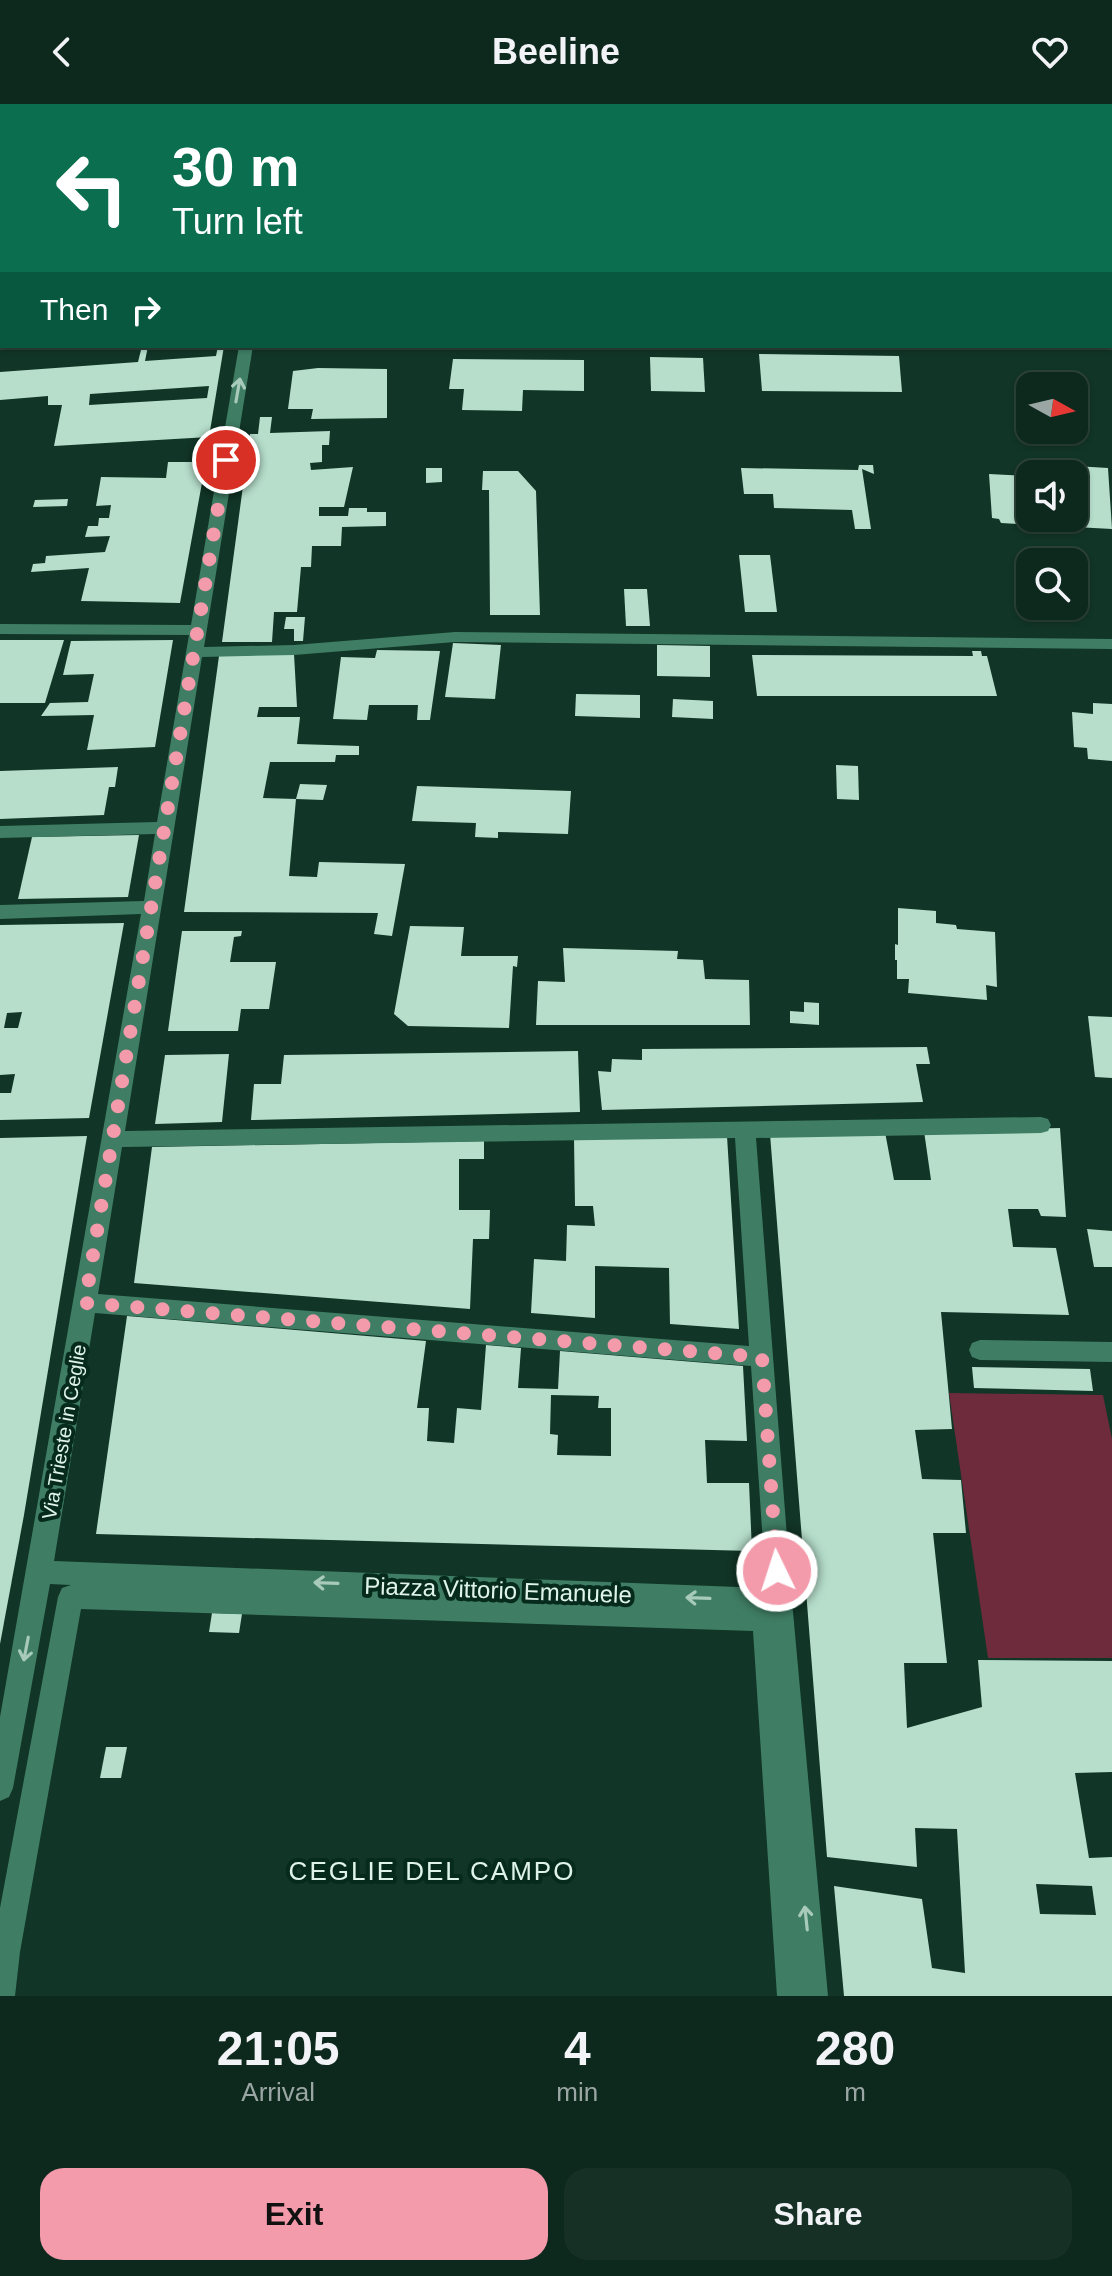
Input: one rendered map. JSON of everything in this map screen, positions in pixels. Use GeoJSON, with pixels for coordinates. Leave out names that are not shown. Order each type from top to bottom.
{"type":"FeatureCollection","features":[{"type":"Feature","properties":{"kind":"street","name":"Via Trieste in Ceglie"},"geometry":{"type":"LineString","coordinates":[[40,1572],[246,348]]}},
{"type":"Feature","properties":{"kind":"street"},"geometry":{"type":"LineString","coordinates":[[0,629],[196,630]]}},
{"type":"Feature","properties":{"kind":"street"},"geometry":{"type":"LineString","coordinates":[[193,652],[294,650],[455,637],[1112,644]]}},
{"type":"Feature","properties":{"kind":"street"},"geometry":{"type":"LineString","coordinates":[[0,832],[164,828]]}},
{"type":"Feature","properties":{"kind":"street"},"geometry":{"type":"LineString","coordinates":[[0,912],[150,907]]}},
{"type":"Feature","properties":{"kind":"street"},"geometry":{"type":"LineString","coordinates":[[112,1139],[1041,1125]]}},
{"type":"Feature","properties":{"kind":"street"},"geometry":{"type":"LineString","coordinates":[[745,1129],[779,1601],[814,1996]]}},
{"type":"Feature","properties":{"kind":"street"},"geometry":{"type":"LineString","coordinates":[[85,1303],[762,1357]]}},
{"type":"Feature","properties":{"kind":"street"},"geometry":{"type":"LineString","coordinates":[[980,1350],[1112,1352]]}},
{"type":"Feature","properties":{"kind":"street"},"geometry":{"type":"LineString","coordinates":[[0,1788],[40,1572]]}},
{"type":"Feature","properties":{"kind":"street","name":"Piazza Vittorio Emanuele"},"geometry":{"type":"LineString","coordinates":[[40,1572],[779,1601]]}},
{"type":"Feature","properties":{"kind":"street"},"geometry":{"type":"LineString","coordinates":[[1,1996],[6,1952],[71,1597],[765,1619],[791,1996]]}},
{"type":"Feature","properties":{"kind":"shaded area"},"geometry":{"type":"Polygon","coordinates":[[[949,1393],[1103,1395],[1112,1439],[1112,1658],[988,1658],[949,1393]]]}},
{"type":"Feature","properties":{"kind":"building"},"geometry":{"type":"Polygon","coordinates":[[[142,348],[148,348],[145,361],[216,356],[218,348],[224,348],[209,437],[54,446],[62,405],[48,405],[48,396],[0,400],[0,372],[138,362],[142,348]],[[209,386],[90,394],[89,405],[207,398],[209,386]]]}},
{"type":"Feature","properties":{"kind":"building"},"geometry":{"type":"Polygon","coordinates":[[[759,354],[899,356],[902,392],[762,391],[759,354]]]}},
{"type":"Feature","properties":{"kind":"building"},"geometry":{"type":"Polygon","coordinates":[[[650,357],[703,358],[705,392],[651,391],[650,357]]]}},
{"type":"Feature","properties":{"kind":"building"},"geometry":{"type":"Polygon","coordinates":[[[453,359],[584,360],[584,391],[523,390],[522,411],[462,410],[464,389],[449,389],[453,359]]]}},
{"type":"Feature","properties":{"kind":"building"},"geometry":{"type":"Polygon","coordinates":[[[318,368],[387,369],[387,418],[311,419],[313,409],[288,409],[293,371],[318,368]]]}},
{"type":"Feature","properties":{"kind":"building"},"geometry":{"type":"Polygon","coordinates":[[[260,417],[272,417],[270,433],[330,431],[329,445],[322,445],[322,462],[310,463],[311,470],[353,467],[344,507],[319,507],[319,516],[348,516],[349,508],[367,508],[367,512],[386,512],[386,526],[342,527],[341,546],[312,546],[311,567],[301,567],[297,612],[274,612],[272,642],[222,642],[250,434],[258,434],[260,417]]]}},
{"type":"Feature","properties":{"kind":"building"},"geometry":{"type":"Polygon","coordinates":[[[200,450],[208,450],[180,603],[81,601],[89,568],[31,572],[33,564],[45,563],[46,556],[105,552],[110,536],[85,537],[88,526],[98,526],[99,518],[109,518],[111,505],[96,506],[101,477],[166,478],[168,462],[198,462],[200,450]]]}},
{"type":"Feature","properties":{"kind":"building"},"geometry":{"type":"Polygon","coordinates":[[[859,465],[873,465],[874,474],[862,469],[871,529],[855,529],[852,510],[774,508],[773,494],[744,494],[741,468],[858,470],[859,465]]]}},
{"type":"Feature","properties":{"kind":"building"},"geometry":{"type":"Polygon","coordinates":[[[1088,467],[1108,468],[1112,529],[1088,528],[1088,467]]]}},
{"type":"Feature","properties":{"kind":"building"},"geometry":{"type":"Polygon","coordinates":[[[426,468],[442,468],[442,482],[426,483],[426,468]]]}},
{"type":"Feature","properties":{"kind":"building"},"geometry":{"type":"Polygon","coordinates":[[[483,471],[518,471],[536,491],[540,615],[490,615],[489,490],[482,490],[483,471]]]}},
{"type":"Feature","properties":{"kind":"building"},"geometry":{"type":"Polygon","coordinates":[[[989,474],[1016,475],[1016,524],[1001,523],[999,519],[992,518],[989,474]]]}},
{"type":"Feature","properties":{"kind":"building"},"geometry":{"type":"Polygon","coordinates":[[[68,499],[67,506],[33,507],[35,500],[68,499]]]}},
{"type":"Feature","properties":{"kind":"building"},"geometry":{"type":"Polygon","coordinates":[[[739,555],[770,555],[777,612],[745,612],[739,555]]]}},
{"type":"Feature","properties":{"kind":"building"},"geometry":{"type":"Polygon","coordinates":[[[624,589],[647,589],[650,626],[626,626],[624,589]]]}},
{"type":"Feature","properties":{"kind":"building"},"geometry":{"type":"Polygon","coordinates":[[[286,617],[305,617],[303,641],[294,641],[294,629],[284,629],[286,617]]]}},
{"type":"Feature","properties":{"kind":"building"},"geometry":{"type":"Polygon","coordinates":[[[0,640],[64,640],[45,703],[0,703],[0,640]]]}},
{"type":"Feature","properties":{"kind":"building"},"geometry":{"type":"Polygon","coordinates":[[[173,640],[155,747],[87,750],[94,715],[41,716],[50,703],[88,702],[94,674],[63,675],[71,641],[173,640]]]}},
{"type":"Feature","properties":{"kind":"building"},"geometry":{"type":"Polygon","coordinates":[[[453,643],[501,645],[495,699],[445,697],[453,643]]]}},
{"type":"Feature","properties":{"kind":"building"},"geometry":{"type":"Polygon","coordinates":[[[657,645],[710,646],[710,677],[657,676],[657,645]]]}},
{"type":"Feature","properties":{"kind":"building"},"geometry":{"type":"Polygon","coordinates":[[[377,650],[440,651],[430,720],[417,720],[418,705],[369,705],[367,720],[333,719],[341,657],[375,658],[377,650]]]}},
{"type":"Feature","properties":{"kind":"building"},"geometry":{"type":"Polygon","coordinates":[[[972,651],[981,651],[982,656],[987,656],[997,696],[757,696],[752,655],[973,656],[972,651]]]}},
{"type":"Feature","properties":{"kind":"building"},"geometry":{"type":"Polygon","coordinates":[[[294,654],[297,707],[259,707],[257,717],[300,717],[297,744],[359,746],[359,755],[336,755],[335,762],[270,762],[263,798],[296,799],[289,876],[317,877],[319,862],[405,864],[392,936],[374,934],[378,913],[184,912],[219,656],[294,654]]]}},
{"type":"Feature","properties":{"kind":"building"},"geometry":{"type":"Polygon","coordinates":[[[576,694],[640,695],[640,718],[575,716],[576,694]]]}},
{"type":"Feature","properties":{"kind":"building"},"geometry":{"type":"Polygon","coordinates":[[[673,699],[713,701],[713,719],[672,717],[673,699]]]}},
{"type":"Feature","properties":{"kind":"building"},"geometry":{"type":"Polygon","coordinates":[[[1093,703],[1112,704],[1112,761],[1088,759],[1087,748],[1074,747],[1072,712],[1093,714],[1093,703]]]}},
{"type":"Feature","properties":{"kind":"building"},"geometry":{"type":"Polygon","coordinates":[[[836,765],[858,766],[859,800],[837,799],[836,765]]]}},
{"type":"Feature","properties":{"kind":"building"},"geometry":{"type":"Polygon","coordinates":[[[118,767],[115,787],[109,787],[104,815],[0,819],[0,771],[118,767]]]}},
{"type":"Feature","properties":{"kind":"building"},"geometry":{"type":"Polygon","coordinates":[[[300,784],[327,785],[323,800],[296,799],[300,784]]]}},
{"type":"Feature","properties":{"kind":"building"},"geometry":{"type":"Polygon","coordinates":[[[417,786],[571,791],[568,834],[498,832],[498,838],[475,837],[476,823],[412,821],[417,786]]]}},
{"type":"Feature","properties":{"kind":"building"},"geometry":{"type":"Polygon","coordinates":[[[139,835],[128,897],[18,899],[32,837],[139,835]]]}},
{"type":"Feature","properties":{"kind":"building"},"geometry":{"type":"Polygon","coordinates":[[[898,908],[936,911],[936,923],[956,925],[957,929],[995,932],[997,987],[986,985],[987,1000],[908,993],[909,979],[897,979],[895,944],[898,945],[898,908]]]}},
{"type":"Feature","properties":{"kind":"building"},"geometry":{"type":"Polygon","coordinates":[[[124,923],[89,1118],[0,1120],[0,1093],[11,1093],[15,1074],[0,1075],[0,925],[124,923]],[[22,1012],[7,1013],[4,1028],[18,1028],[22,1012]]]}},
{"type":"Feature","properties":{"kind":"building"},"geometry":{"type":"Polygon","coordinates":[[[410,926],[464,927],[461,956],[518,956],[517,967],[513,966],[509,1028],[408,1026],[394,1014],[410,926]]]}},
{"type":"Feature","properties":{"kind":"building"},"geometry":{"type":"Polygon","coordinates":[[[182,931],[242,931],[241,936],[234,937],[230,962],[276,962],[269,1009],[241,1009],[238,1031],[168,1031],[182,931]]]}},
{"type":"Feature","properties":{"kind":"building"},"geometry":{"type":"Polygon","coordinates":[[[563,948],[678,951],[677,959],[703,960],[705,979],[749,980],[750,1025],[536,1025],[538,981],[565,982],[563,948]]]}},
{"type":"Feature","properties":{"kind":"building"},"geometry":{"type":"Polygon","coordinates":[[[804,1002],[819,1003],[819,1025],[790,1023],[790,1011],[804,1012],[804,1002]]]}},
{"type":"Feature","properties":{"kind":"building"},"geometry":{"type":"Polygon","coordinates":[[[1088,1016],[1112,1017],[1112,1078],[1095,1077],[1088,1016]]]}},
{"type":"Feature","properties":{"kind":"building"},"geometry":{"type":"Polygon","coordinates":[[[927,1047],[930,1064],[916,1064],[923,1102],[602,1110],[598,1071],[611,1072],[612,1059],[642,1060],[642,1049],[927,1047]]]}},
{"type":"Feature","properties":{"kind":"building"},"geometry":{"type":"Polygon","coordinates":[[[578,1051],[580,1112],[251,1120],[254,1084],[281,1084],[284,1055],[578,1051]]]}},
{"type":"Feature","properties":{"kind":"building"},"geometry":{"type":"Polygon","coordinates":[[[229,1054],[222,1122],[155,1124],[165,1055],[229,1054]]]}},
{"type":"Feature","properties":{"kind":"building"},"geometry":{"type":"Polygon","coordinates":[[[1060,1128],[1066,1217],[1041,1216],[1038,1209],[1008,1209],[1013,1247],[1056,1248],[1069,1315],[941,1312],[952,1429],[915,1430],[922,1479],[961,1480],[966,1533],[933,1533],[947,1663],[904,1663],[907,1728],[982,1707],[978,1660],[1112,1661],[1112,1772],[1075,1773],[1089,1858],[1112,1857],[1112,1996],[844,1996],[834,1886],[922,1899],[932,1968],[965,1973],[957,1829],[915,1828],[917,1867],[827,1857],[770,1134],[885,1132],[894,1180],[931,1180],[924,1131],[1060,1128]],[[1036,1884],[1040,1914],[1096,1915],[1092,1886],[1036,1884]]]}},
{"type":"Feature","properties":{"kind":"building"},"geometry":{"type":"Polygon","coordinates":[[[87,1136],[24,1515],[0,1644],[0,1138],[87,1136]]]}},
{"type":"Feature","properties":{"kind":"building"},"geometry":{"type":"Polygon","coordinates":[[[727,1136],[739,1329],[670,1324],[669,1268],[595,1266],[595,1318],[531,1313],[534,1259],[566,1261],[567,1225],[595,1226],[593,1206],[575,1206],[574,1139],[727,1136]]]}},
{"type":"Feature","properties":{"kind":"building"},"geometry":{"type":"Polygon","coordinates":[[[484,1141],[484,1159],[459,1159],[459,1210],[490,1210],[489,1239],[473,1239],[470,1309],[134,1283],[152,1147],[484,1141]]]}},
{"type":"Feature","properties":{"kind":"building"},"geometry":{"type":"Polygon","coordinates":[[[1087,1229],[1112,1231],[1112,1267],[1094,1267],[1087,1229]]]}},
{"type":"Feature","properties":{"kind":"building"},"geometry":{"type":"Polygon","coordinates":[[[127,1316],[426,1341],[417,1408],[429,1408],[427,1441],[454,1443],[457,1408],[481,1410],[486,1345],[521,1348],[518,1388],[558,1389],[560,1351],[743,1366],[747,1441],[705,1440],[707,1483],[749,1483],[752,1551],[96,1534],[127,1316]],[[551,1395],[550,1434],[558,1435],[557,1455],[611,1456],[611,1408],[598,1408],[599,1396],[551,1395]]]}},
{"type":"Feature","properties":{"kind":"building"},"geometry":{"type":"Polygon","coordinates":[[[972,1367],[1090,1369],[1093,1391],[974,1388],[972,1367]]]}},
{"type":"Feature","properties":{"kind":"building"},"geometry":{"type":"Polygon","coordinates":[[[212,1613],[242,1614],[239,1633],[209,1632],[212,1613]]]}},
{"type":"Feature","properties":{"kind":"building"},"geometry":{"type":"Polygon","coordinates":[[[106,1747],[127,1747],[121,1778],[100,1778],[106,1747]]]}},
{"type":"Feature","properties":{"kind":"district","name":"CEGLIE DEL CAMPO"},"geometry":{"type":"Point","coordinates":[432,1871]}},
{"type":"Feature","properties":{"kind":"route"},"geometry":{"type":"LineString","coordinates":[[226,460],[85,1303],[762,1357],[777,1571]]}}]}
